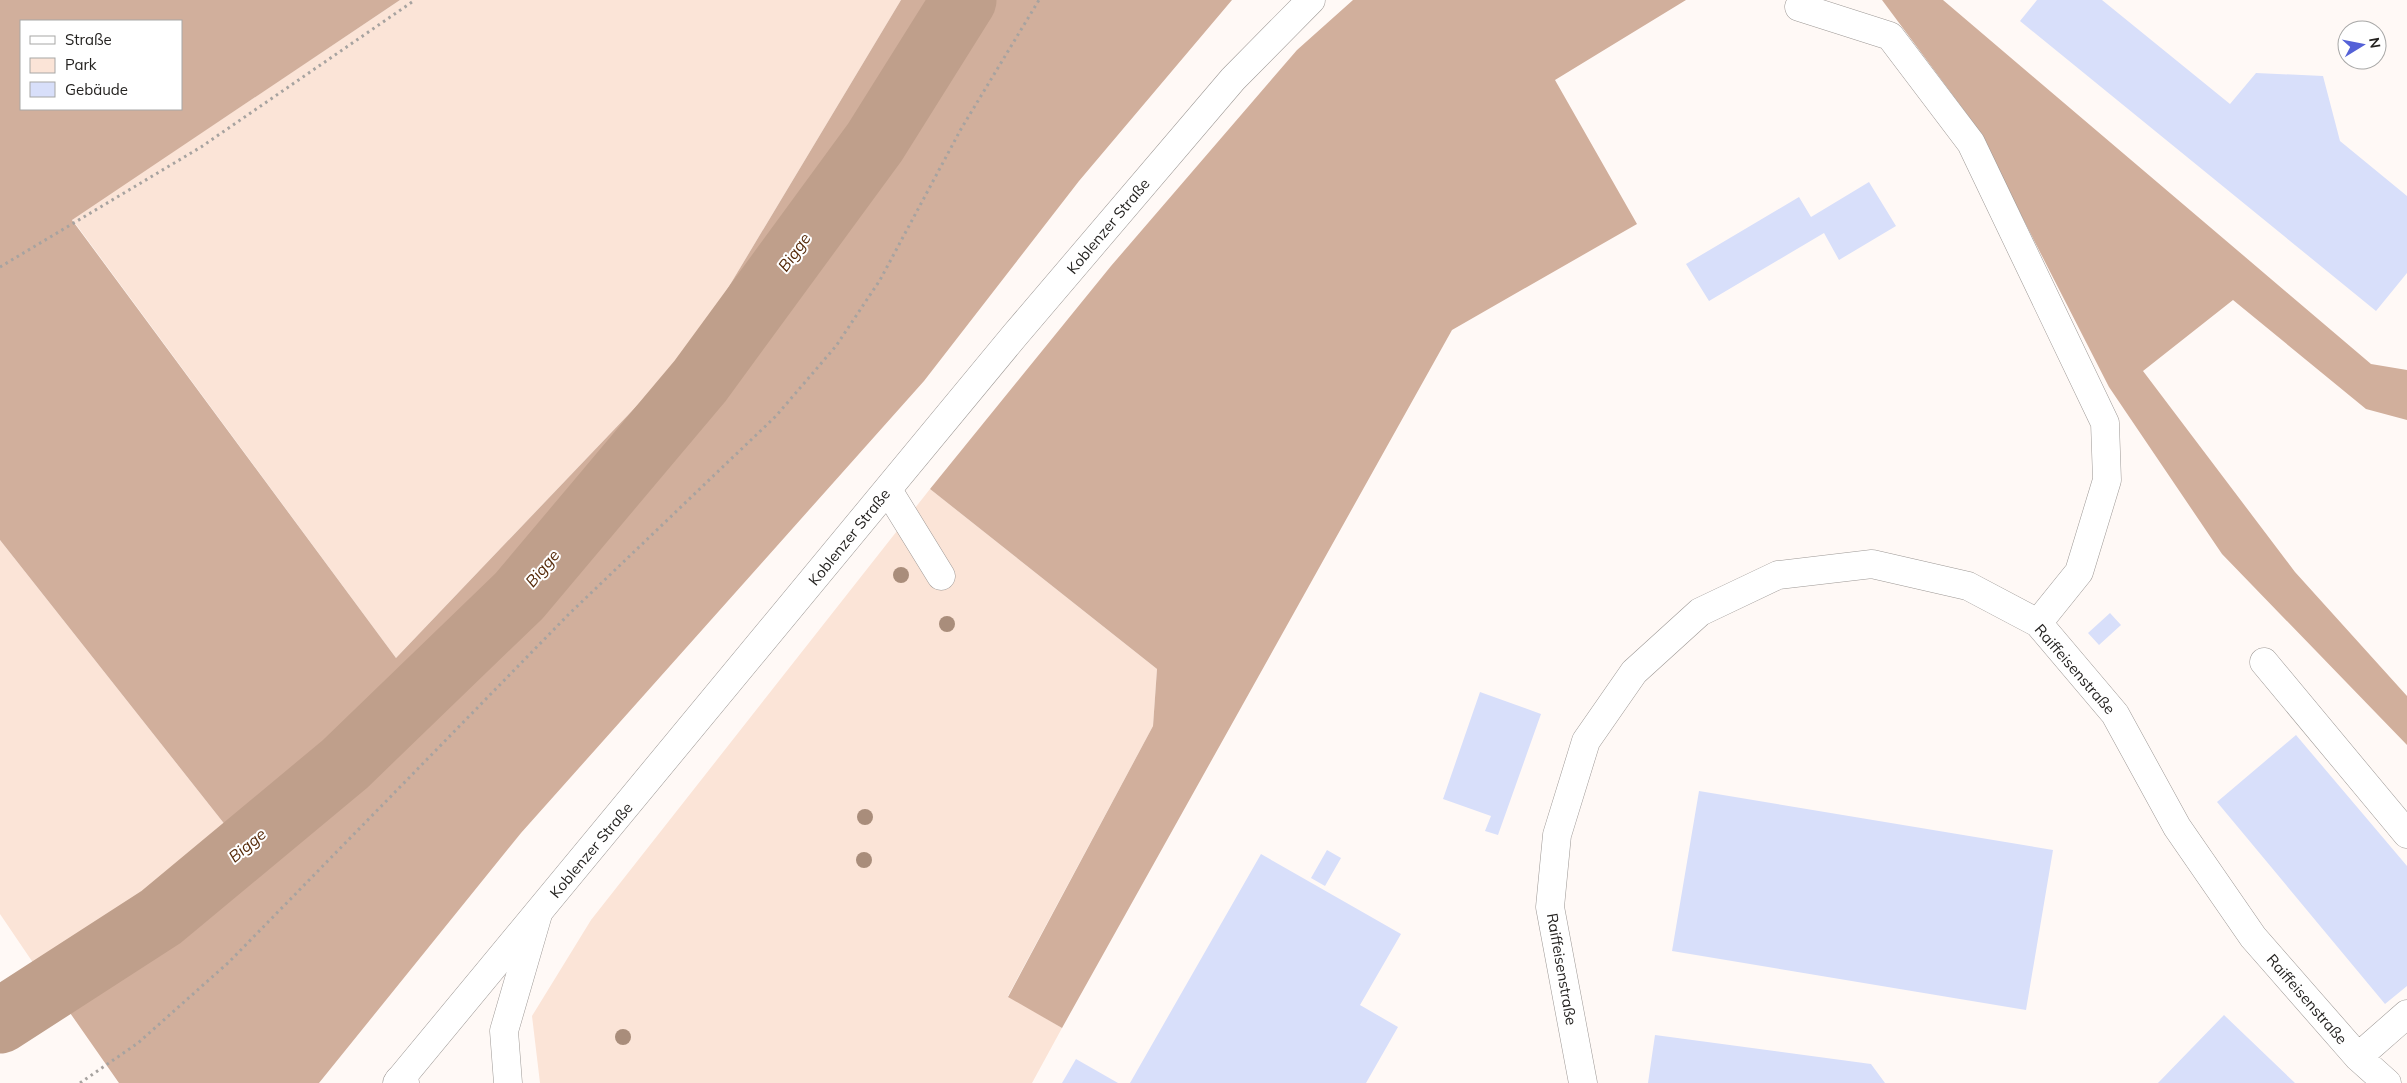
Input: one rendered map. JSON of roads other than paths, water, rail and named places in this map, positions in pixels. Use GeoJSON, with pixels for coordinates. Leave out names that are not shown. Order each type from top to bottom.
{"type":"FeatureCollection","features":[{"type":"Feature","properties":{"kind":"main road","name":"Koblenzer Straße"},"geometry":{"type":"LineString","coordinates":[[401,1082],[1015,335],[1233,79],[1311,0]]}},
{"type":"Feature","properties":{"kind":"main road"},"geometry":{"type":"LineString","coordinates":[[1800,7],[1890,36],[1971,143],[2105,424],[2107,480],[2079,572],[2038,623]]}},
{"type":"Feature","properties":{"kind":"main road"},"geometry":{"type":"LineString","coordinates":[[888,490],[942,576]]}},
{"type":"Feature","properties":{"kind":"main road","name":"Raiffeisenstraße"},"geometry":{"type":"LineString","coordinates":[[1583,1083],[1550,907],[1557,835],[1586,742],[1634,672],[1700,612],[1778,575],[1872,564],[1968,586],[2038,623],[2115,714],[2177,827],[2253,937],[2358,1057],[2387,1083]]}},
{"type":"Feature","properties":{"kind":"main road"},"geometry":{"type":"LineString","coordinates":[[2264,662],[2407,834]]}},
{"type":"Feature","properties":{"kind":"main road"},"geometry":{"type":"LineString","coordinates":[[508,1083],[504,1031],[538,914]]}},
{"type":"Feature","properties":{"kind":"main road"},"geometry":{"type":"LineString","coordinates":[[2358,1057],[2407,1014]]}},
{"type":"Feature","properties":{"kind":"waterway","name":"Bigge"},"geometry":{"type":"LineString","coordinates":[[0,1021],[161,917],[345,764],[519,596],[700,381],[875,142],[964,0]]}}]}
